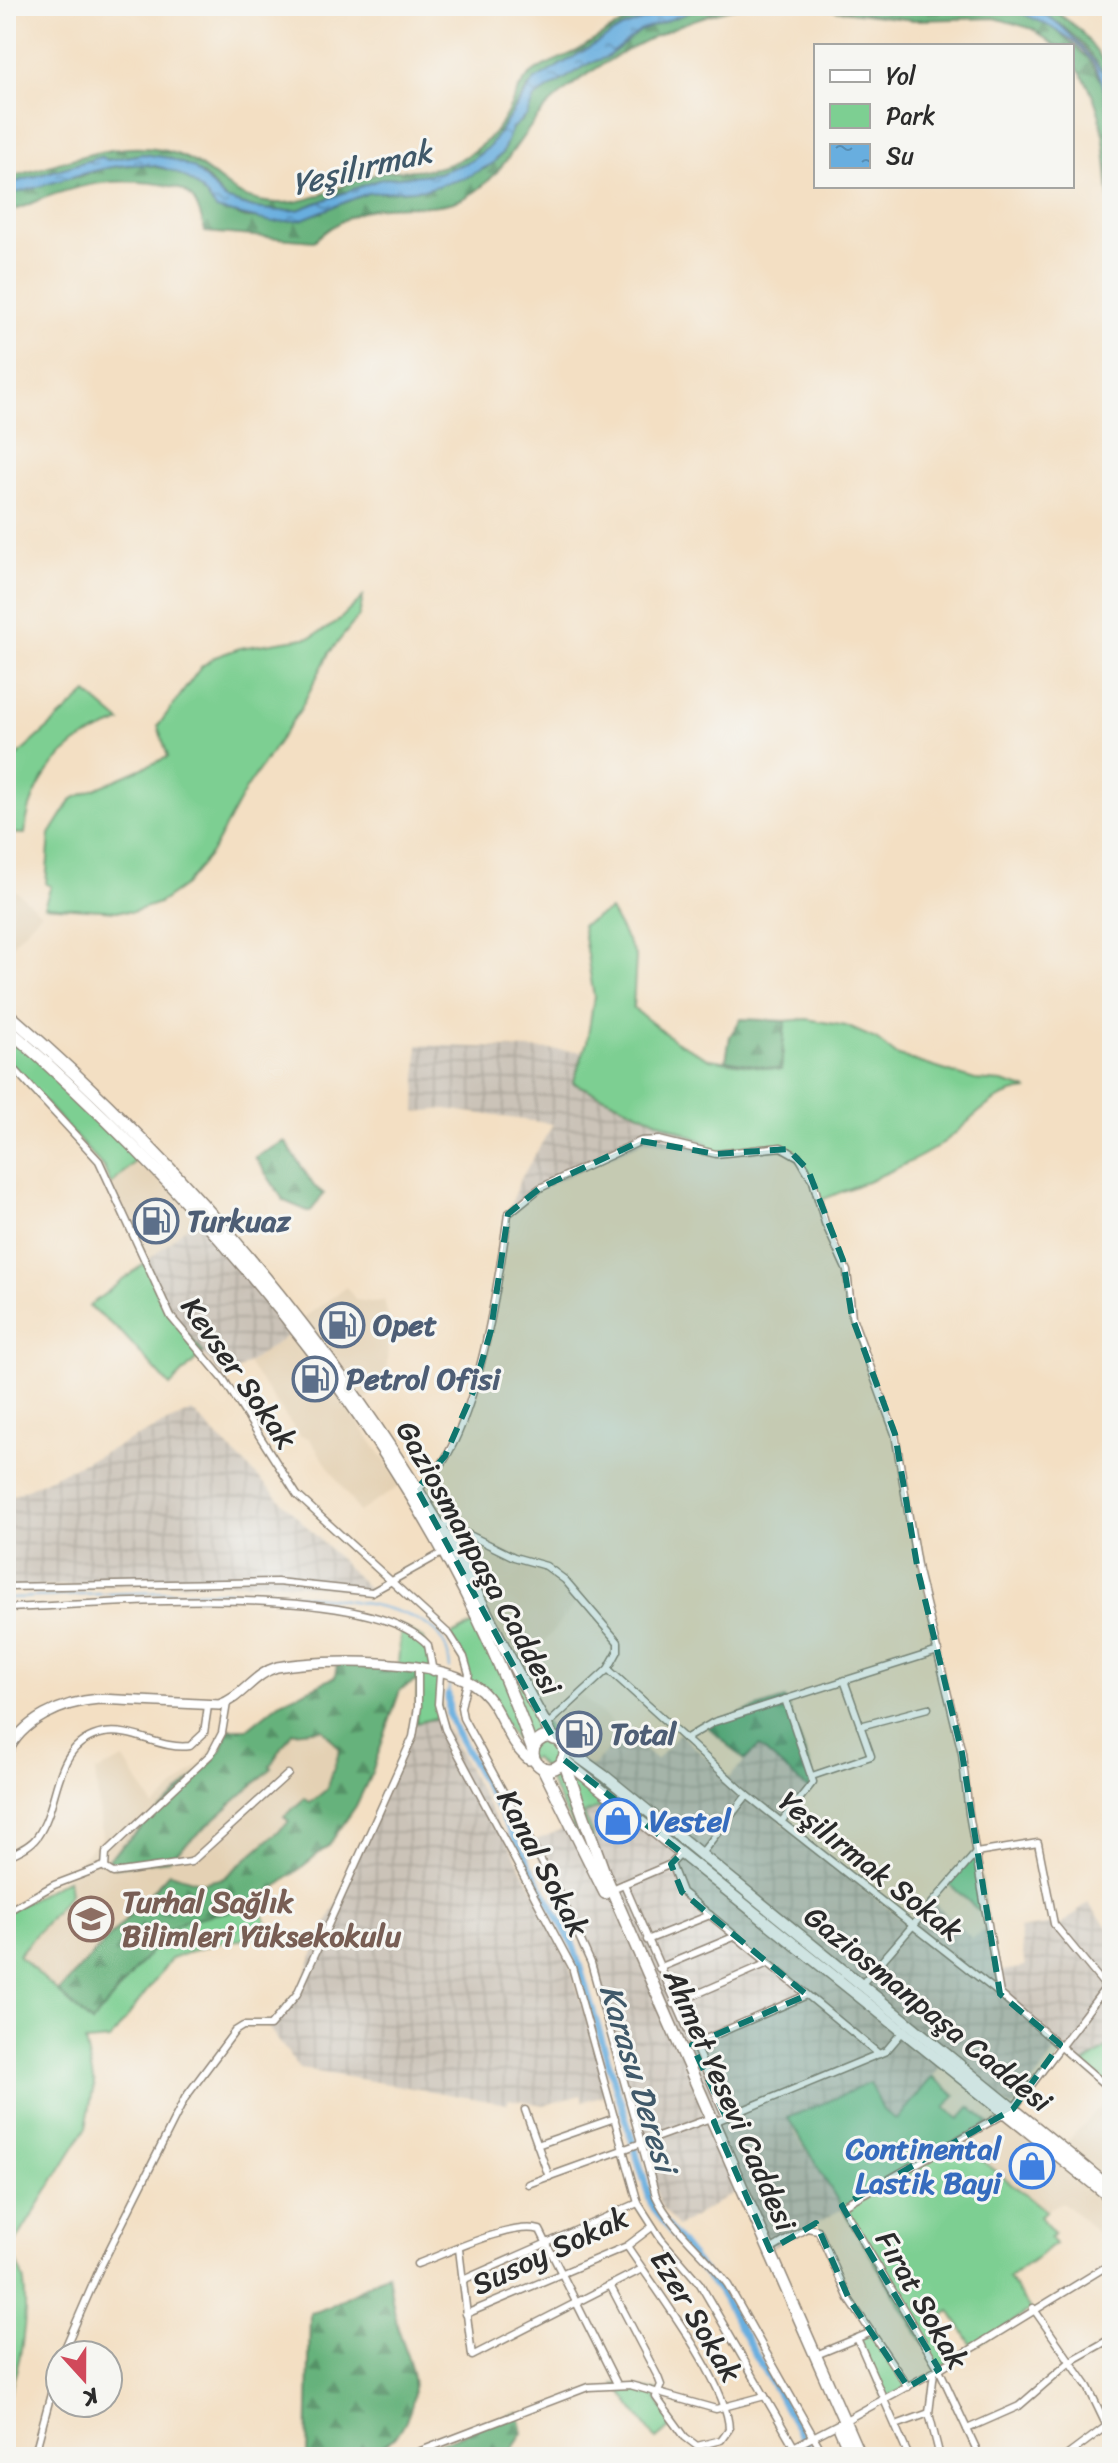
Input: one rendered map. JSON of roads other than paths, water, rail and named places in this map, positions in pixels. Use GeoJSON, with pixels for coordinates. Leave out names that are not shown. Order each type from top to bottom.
{"type":"FeatureCollection","features":[{"type":"Feature","properties":{"kind":"highway","name":"Gaziosmanpaşa Caddesi"},"geometry":{"type":"LineString","coordinates":[[6,1012],[133,1128],[219,1219],[320,1345],[440,1527],[560,1748]]}},
{"type":"Feature","properties":{"kind":"highway","name":"Gaziosmanpaşa Caddesi"},"geometry":{"type":"LineString","coordinates":[[6,1027],[124,1136],[220,1239],[352,1409],[442,1553],[492,1646],[534,1755],[543,1768]]}},
{"type":"Feature","properties":{"kind":"highway","name":"Gaziosmanpaşa Caddesi"},"geometry":{"type":"LineString","coordinates":[[534,1755],[542,1739],[560,1748]]}},
{"type":"Feature","properties":{"kind":"highway"},"geometry":{"type":"LineString","coordinates":[[543,1768],[555,1767],[560,1748]]}},
{"type":"Feature","properties":{"kind":"highway","name":"Ahmet Yesevi Caddesi"},"geometry":{"type":"LineString","coordinates":[[560,1748],[612,1889],[816,2355],[852,2457]]}},
{"type":"Feature","properties":{"kind":"highway","name":"Ahmet Yesevi Caddesi"},"geometry":{"type":"LineString","coordinates":[[543,1768],[715,2120],[841,2422],[860,2457]]}},
{"type":"Feature","properties":{"kind":"main road","name":"Gaziosmanpaşa Caddesi"},"geometry":{"type":"LineString","coordinates":[[560,1748],[682,1853],[906,2028],[1112,2199]]}},
{"type":"Feature","properties":{"kind":"main road","name":"Gaziosmanpaşa Caddesi"},"geometry":{"type":"LineString","coordinates":[[560,1748],[700,1855],[861,1985],[906,2028]]}},
{"type":"Feature","properties":{"kind":"main road","name":"Gaziosmanpaşa Caddesi"},"geometry":{"type":"LineString","coordinates":[[1009,2111],[1112,2189]]}},
{"type":"Feature","properties":{"kind":"street","name":"Kevser Sokak"},"geometry":{"type":"LineString","coordinates":[[6,1060],[104,1168],[171,1317],[224,1380],[297,1495],[450,1635],[464,1657],[464,1680]]}},
{"type":"Feature","properties":{"kind":"street"},"geometry":{"type":"LineString","coordinates":[[417,1489],[429,1482],[445,1456],[473,1392],[491,1330],[508,1214],[540,1188],[641,1141],[659,1140],[716,1154],[781,1147],[799,1157],[808,1170],[825,1223],[845,1265],[852,1317],[895,1434],[915,1558],[962,1753],[1000,1994]]}},
{"type":"Feature","properties":{"kind":"street"},"geometry":{"type":"LineString","coordinates":[[440,1527],[447,1524],[514,1557],[541,1563],[555,1572],[618,1642],[618,1651],[608,1669],[546,1726]]}},
{"type":"Feature","properties":{"kind":"street"},"geometry":{"type":"LineString","coordinates":[[6,1587],[277,1582],[364,1592],[393,1582],[442,1553]]}},
{"type":"Feature","properties":{"kind":"street"},"geometry":{"type":"LineString","coordinates":[[6,1608],[237,1601],[323,1606],[384,1619],[413,1632],[428,1645],[439,1674]]}},
{"type":"Feature","properties":{"kind":"street"},"geometry":{"type":"LineString","coordinates":[[685,1739],[714,1722],[938,1651]]}},
{"type":"Feature","properties":{"kind":"street"},"geometry":{"type":"LineString","coordinates":[[6,1755],[15,1736],[26,1725],[82,1701],[99,1699],[208,1706],[227,1703],[258,1676],[277,1667],[369,1661],[418,1668],[464,1680],[487,1697],[515,1749],[529,1760],[534,1755]]}},
{"type":"Feature","properties":{"kind":"street"},"geometry":{"type":"LineString","coordinates":[[69,2339],[100,2268],[185,2098],[222,2045],[240,2027],[273,2025],[297,1994],[413,1737],[418,1707],[418,1668]]}},
{"type":"Feature","properties":{"kind":"street","name":"Yeşilırmak Sokak"},"geometry":{"type":"LineString","coordinates":[[608,1669],[747,1795],[1000,1994],[1112,2091]]}},
{"type":"Feature","properties":{"kind":"street","name":"Kanal Sokak"},"geometry":{"type":"LineString","coordinates":[[439,1674],[438,1704],[442,1722],[572,1967],[638,2203],[652,2227],[700,2284],[800,2457]]}},
{"type":"Feature","properties":{"kind":"street"},"geometry":{"type":"LineString","coordinates":[[464,1680],[461,1707],[465,1725],[574,1923],[600,1993],[660,2205],[728,2285],[825,2457]]}},
{"type":"Feature","properties":{"kind":"street"},"geometry":{"type":"LineString","coordinates":[[812,1776],[871,1756],[844,1680]]}},
{"type":"Feature","properties":{"kind":"street"},"geometry":{"type":"LineString","coordinates":[[781,1822],[809,1790],[812,1776],[785,1699]]}},
{"type":"Feature","properties":{"kind":"street"},"geometry":{"type":"LineString","coordinates":[[104,1866],[106,1853],[217,1746],[227,1703]]}},
{"type":"Feature","properties":{"kind":"street"},"geometry":{"type":"LineString","coordinates":[[6,1857],[31,1844],[39,1834],[64,1762],[78,1744],[101,1734],[123,1733],[190,1746],[204,1733],[208,1706]]}},
{"type":"Feature","properties":{"kind":"street"},"geometry":{"type":"LineString","coordinates":[[860,1726],[928,1708]]}},
{"type":"Feature","properties":{"kind":"street"},"geometry":{"type":"LineString","coordinates":[[104,1866],[113,1873],[191,1862],[288,1774]]}},
{"type":"Feature","properties":{"kind":"street"},"geometry":{"type":"LineString","coordinates":[[700,1855],[747,1795]]}},
{"type":"Feature","properties":{"kind":"street"},"geometry":{"type":"LineString","coordinates":[[861,1985],[976,1853],[1038,1843],[1054,1924],[1106,1987]]}},
{"type":"Feature","properties":{"kind":"street"},"geometry":{"type":"LineString","coordinates":[[612,1889],[671,1864],[682,1853]]}},
{"type":"Feature","properties":{"kind":"street"},"geometry":{"type":"LineString","coordinates":[[671,1864],[682,1892],[879,2054]]}},
{"type":"Feature","properties":{"kind":"street"},"geometry":{"type":"LineString","coordinates":[[6,1912],[54,1885],[104,1866]]}},
{"type":"Feature","properties":{"kind":"street"},"geometry":{"type":"LineString","coordinates":[[624,1884],[692,2045],[715,2120]]}},
{"type":"Feature","properties":{"kind":"street"},"geometry":{"type":"LineString","coordinates":[[647,1940],[710,1915]]}},
{"type":"Feature","properties":{"kind":"street"},"geometry":{"type":"LineString","coordinates":[[659,1968],[736,1936]]}},
{"type":"Feature","properties":{"kind":"street"},"geometry":{"type":"LineString","coordinates":[[674,2004],[768,1963]]}},
{"type":"Feature","properties":{"kind":"street"},"geometry":{"type":"LineString","coordinates":[[1009,2111],[1112,1979]]}},
{"type":"Feature","properties":{"kind":"street"},"geometry":{"type":"LineString","coordinates":[[692,2045],[807,1995]]}},
{"type":"Feature","properties":{"kind":"street"},"geometry":{"type":"LineString","coordinates":[[528,2184],[715,2120],[879,2054],[906,2028]]}},
{"type":"Feature","properties":{"kind":"street"},"geometry":{"type":"LineString","coordinates":[[525,2110],[549,2177]]}},
{"type":"Feature","properties":{"kind":"street","name":"Fırat Sokak"},"geometry":{"type":"LineString","coordinates":[[980,2457],[936,2371],[842,2206],[1009,2111]]}},
{"type":"Feature","properties":{"kind":"street"},"geometry":{"type":"LineString","coordinates":[[537,2145],[615,2118]]}},
{"type":"Feature","properties":{"kind":"street"},"geometry":{"type":"LineString","coordinates":[[465,2279],[638,2203]]}},
{"type":"Feature","properties":{"kind":"street"},"geometry":{"type":"LineString","coordinates":[[417,2264],[530,2227],[540,2230],[549,2242],[617,2384]]}},
{"type":"Feature","properties":{"kind":"street","name":"Susoy Sokak"},"geometry":{"type":"LineString","coordinates":[[466,2314],[627,2246],[652,2227]]}},
{"type":"Feature","properties":{"kind":"street"},"geometry":{"type":"LineString","coordinates":[[770,2250],[807,2228],[818,2230],[849,2299],[908,2387]]}},
{"type":"Feature","properties":{"kind":"street","name":"Ezer Sokak"},"geometry":{"type":"LineString","coordinates":[[627,2246],[673,2311],[726,2409]]}},
{"type":"Feature","properties":{"kind":"street"},"geometry":{"type":"LineString","coordinates":[[459,2249],[472,2356],[642,2269]]}},
{"type":"Feature","properties":{"kind":"street"},"geometry":{"type":"LineString","coordinates":[[774,2457],[936,2371],[1033,2308],[1112,2263]]}},
{"type":"Feature","properties":{"kind":"street"},"geometry":{"type":"LineString","coordinates":[[611,2287],[658,2377],[656,2397],[685,2437],[697,2446],[707,2446],[725,2437],[729,2429],[726,2409]]}},
{"type":"Feature","properties":{"kind":"street"},"geometry":{"type":"LineString","coordinates":[[1033,2308],[1110,2424],[1112,2437]]}},
{"type":"Feature","properties":{"kind":"street"},"geometry":{"type":"LineString","coordinates":[[816,2355],[872,2332]]}},
{"type":"Feature","properties":{"kind":"street"},"geometry":{"type":"LineString","coordinates":[[857,2338],[909,2457]]}},
{"type":"Feature","properties":{"kind":"street"},"geometry":{"type":"LineString","coordinates":[[967,2429],[1019,2406],[1071,2361],[1112,2338]]}},
{"type":"Feature","properties":{"kind":"street"},"geometry":{"type":"LineString","coordinates":[[936,2371],[929,2413],[940,2457]]}},
{"type":"Feature","properties":{"kind":"street"},"geometry":{"type":"LineString","coordinates":[[405,2457],[562,2395],[617,2384],[659,2391],[709,2408],[726,2409],[765,2396]]}},
{"type":"Feature","properties":{"kind":"street"},"geometry":{"type":"LineString","coordinates":[[896,2425],[929,2413]]}},
{"type":"Feature","properties":{"kind":"street"},"geometry":{"type":"LineString","coordinates":[[34,2457],[44,2419]]}},
{"type":"Feature","properties":{"kind":"street"},"geometry":{"type":"LineString","coordinates":[[1065,2457],[1110,2424]]}},
{"type":"Feature","properties":{"kind":"water"},"geometry":{"type":"Polygon","coordinates":[[[681,6],[705,6],[640,31],[607,57],[590,63],[534,98],[527,115],[512,128],[502,153],[492,164],[465,178],[427,189],[368,193],[300,220],[272,222],[216,209],[195,184],[171,170],[146,165],[118,166],[90,172],[6,195],[6,185],[101,157],[108,160],[143,154],[169,158],[194,168],[225,199],[253,208],[280,211],[298,210],[381,179],[439,173],[471,161],[490,146],[534,81],[622,28],[681,6]]]}},
{"type":"Feature","properties":{"kind":"water"},"geometry":{"type":"Polygon","coordinates":[[[1005,6],[1033,10],[1055,21],[1099,67],[1111,87],[1112,126],[1102,82],[1087,55],[1062,34],[1005,6]]]}},
{"type":"Feature","properties":{"kind":"waterway"},"geometry":{"type":"LineString","coordinates":[[6,1598],[230,1592],[353,1601],[401,1613],[435,1631],[446,1648],[450,1669]]}},
{"type":"Feature","properties":{"kind":"waterway"},"geometry":{"type":"LineString","coordinates":[[448,1695],[450,1680]]}},
{"type":"Feature","properties":{"kind":"waterway","name":"Karasu Deresi"},"geometry":{"type":"LineString","coordinates":[[448,1695],[449,1715],[456,1732],[573,1945],[653,2209],[719,2291],[814,2457]]}},
{"type":"Feature","properties":{"kind":"place","name":"Turkuaz"},"geometry":{"type":"Point","coordinates":[156,1221]}},
{"type":"Feature","properties":{"kind":"place","name":"Opet"},"geometry":{"type":"Point","coordinates":[342,1325]}},
{"type":"Feature","properties":{"kind":"place","name":"Petrol Ofisi"},"geometry":{"type":"Point","coordinates":[315,1379]}},
{"type":"Feature","properties":{"kind":"place","name":"Total"},"geometry":{"type":"Point","coordinates":[579,1734]}},
{"type":"Feature","properties":{"kind":"place","name":"Vestel"},"geometry":{"type":"Point","coordinates":[618,1821]}},
{"type":"Feature","properties":{"kind":"place","name":"Turhal Sağlık Bilimleri Yüksekokulu"},"geometry":{"type":"Point","coordinates":[91,1919]}},
{"type":"Feature","properties":{"kind":"place","name":"Continental Lastik Bayi"},"geometry":{"type":"Point","coordinates":[1032,2166]}},
{"type":"Feature","properties":{"kind":"water label","name":"Yeşilırmak"},"geometry":{"type":"Point","coordinates":[362,168]}}]}
